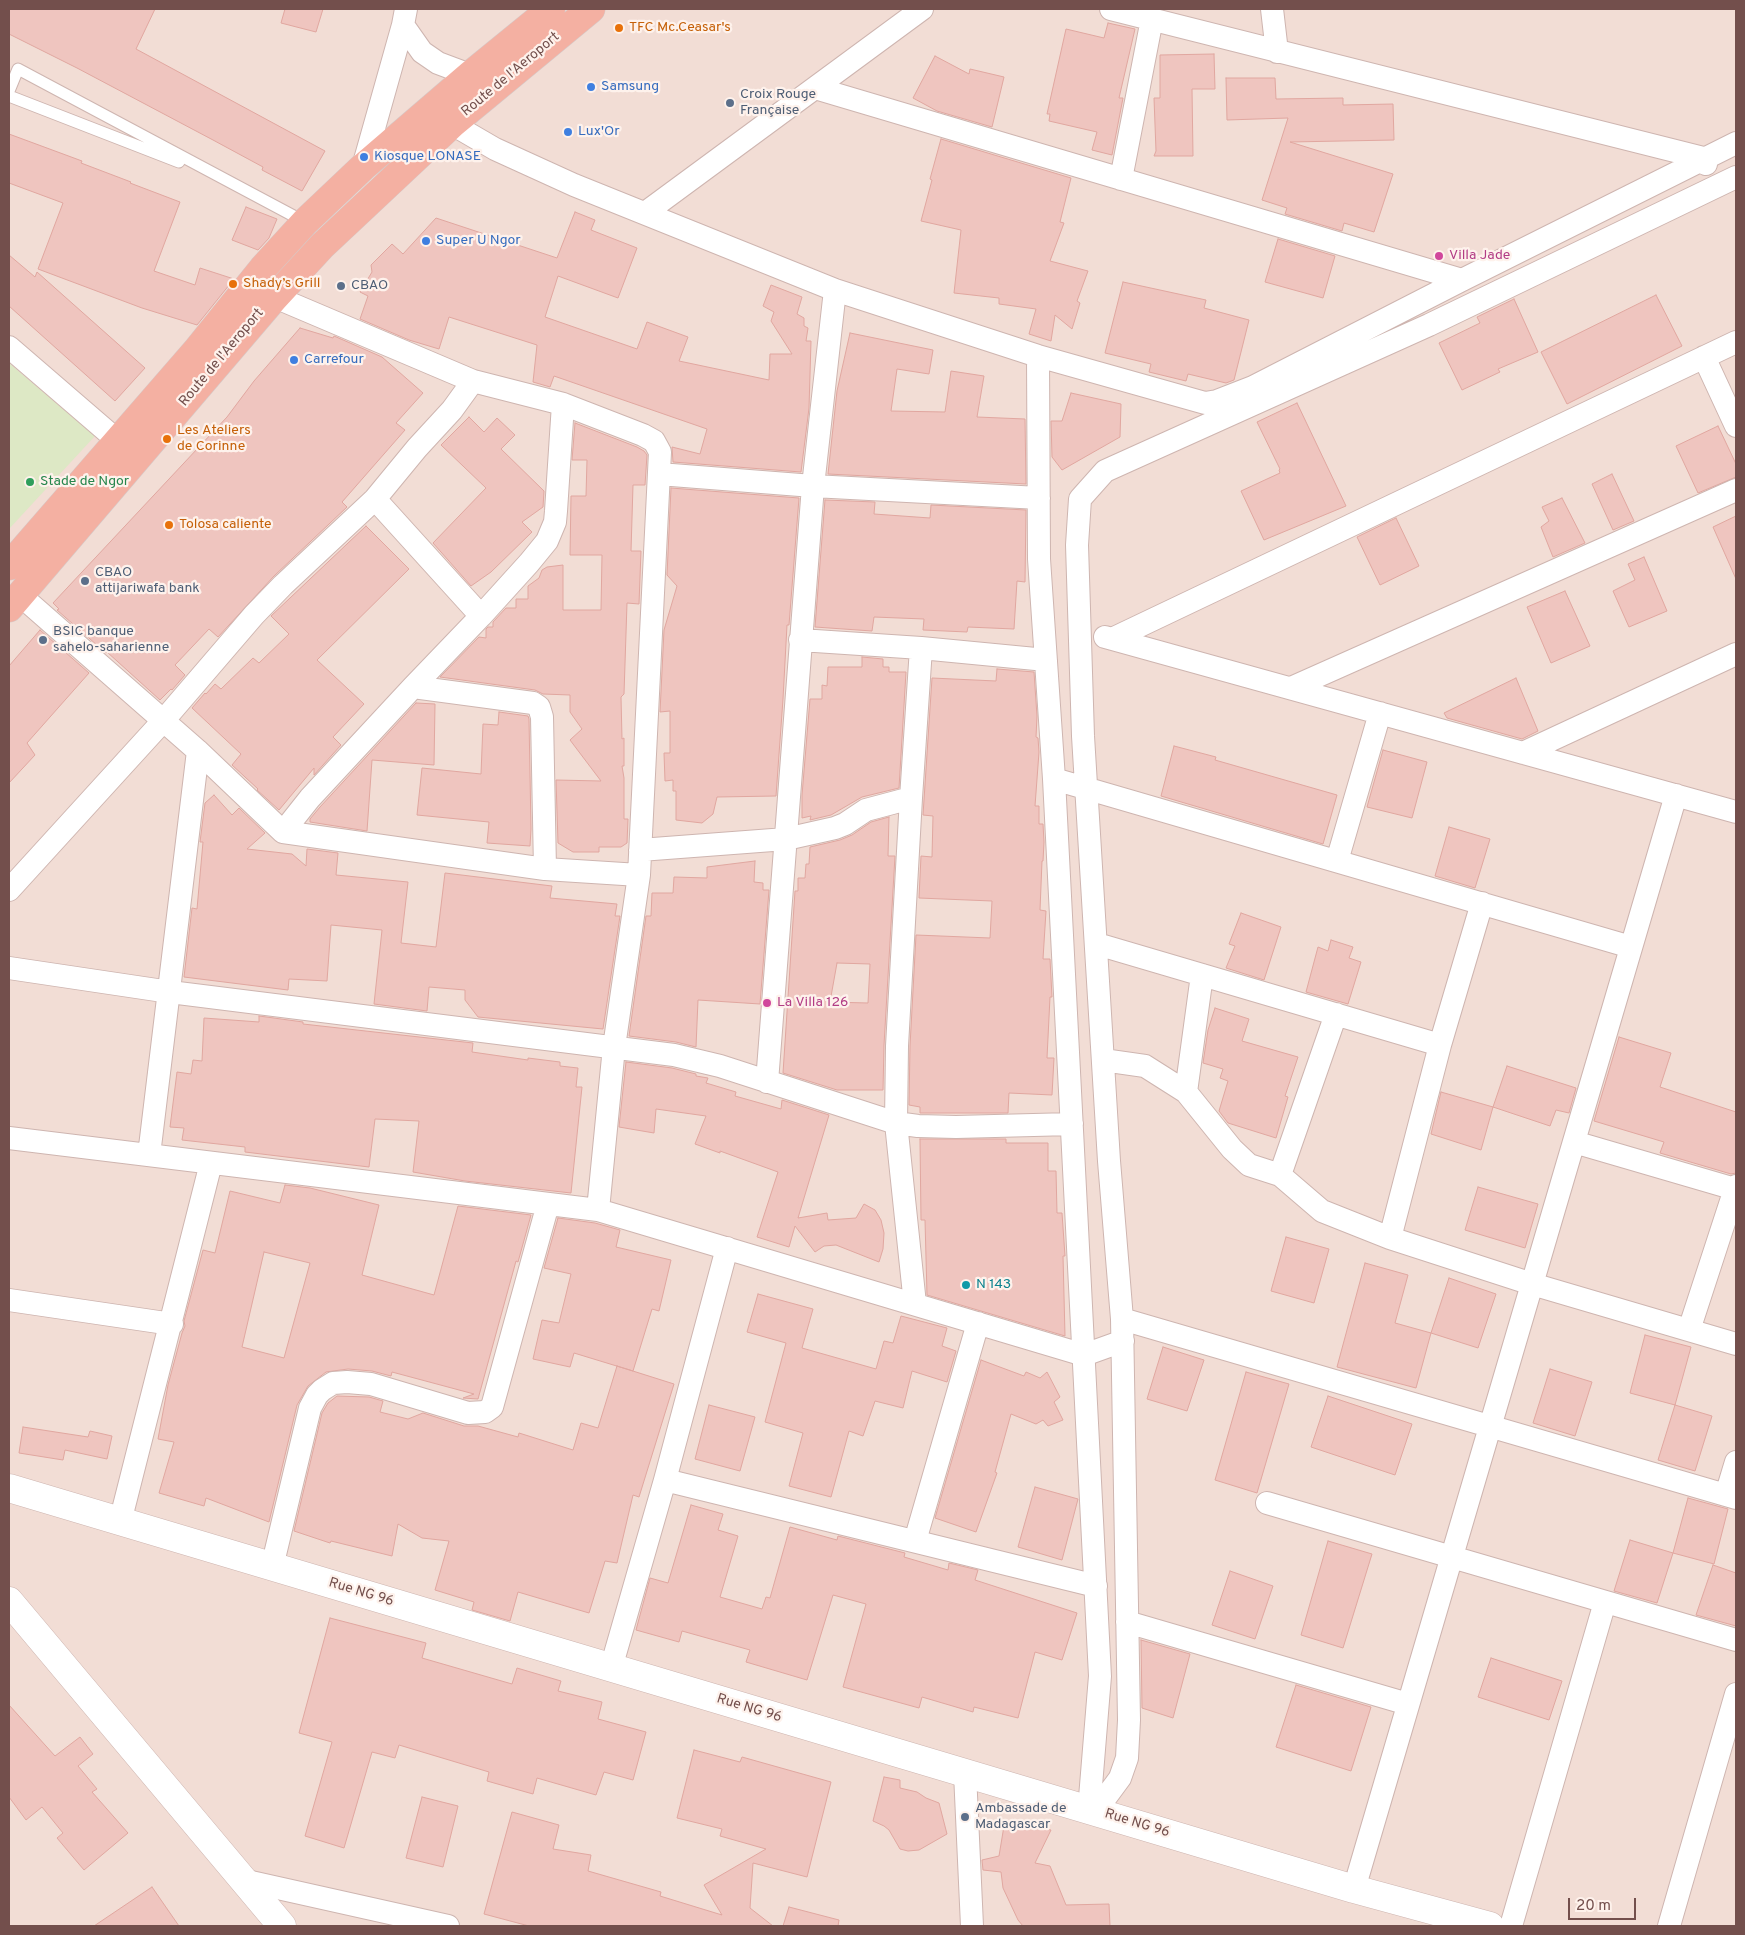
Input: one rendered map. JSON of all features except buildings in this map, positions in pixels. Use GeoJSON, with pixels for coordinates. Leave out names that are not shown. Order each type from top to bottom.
{"type":"FeatureCollection","features":[{"type":"Feature","properties":{"kind":"highway","name":"Route de l'Aeroport"},"geometry":{"type":"LineString","coordinates":[[9,566],[196,351],[263,268],[305,222],[363,167],[470,75],[551,9]]}},
{"type":"Feature","properties":{"kind":"highway","name":"Route de l'Aeroport"},"geometry":{"type":"LineString","coordinates":[[14,602],[275,297],[322,246],[452,124],[591,9]]}},
{"type":"Feature","properties":{"kind":"street"},"geometry":{"type":"LineString","coordinates":[[645,213],[922,9]]}},
{"type":"Feature","properties":{"kind":"street"},"geometry":{"type":"LineString","coordinates":[[1090,1805],[1106,1796],[1120,1778],[1127,1758],[1129,1720],[1122,1319],[1103,1060],[1083,736],[1077,544],[1080,499],[1105,471],[1429,325],[1727,181],[1703,158],[1276,52],[1112,9]]}},
{"type":"Feature","properties":{"kind":"street"},"geometry":{"type":"LineString","coordinates":[[1272,9],[1276,52]]}},
{"type":"Feature","properties":{"kind":"street"},"geometry":{"type":"LineString","coordinates":[[404,17],[422,52],[438,63],[470,75]]}},
{"type":"Feature","properties":{"kind":"street"},"geometry":{"type":"LineString","coordinates":[[363,167],[404,17]]}},
{"type":"Feature","properties":{"kind":"street"},"geometry":{"type":"LineString","coordinates":[[1121,179],[1152,19]]}},
{"type":"Feature","properties":{"kind":"street"},"geometry":{"type":"LineString","coordinates":[[815,88],[1462,280]]}},
{"type":"Feature","properties":{"kind":"street"},"geometry":{"type":"LineString","coordinates":[[452,124],[495,148],[574,186],[835,290],[1038,356],[1189,400],[1210,403],[1253,387],[1703,158],[1736,144]]}},
{"type":"Feature","properties":{"kind":"street"},"geometry":{"type":"LineString","coordinates":[[767,1082],[813,486],[835,290]]}},
{"type":"Feature","properties":{"kind":"street"},"geometry":{"type":"LineString","coordinates":[[275,297],[473,381],[563,404],[650,438],[660,452],[639,875],[614,1047],[598,1210]]}},
{"type":"Feature","properties":{"kind":"street"},"geometry":{"type":"LineString","coordinates":[[1112,639],[1736,342]]}},
{"type":"Feature","properties":{"kind":"street"},"geometry":{"type":"LineString","coordinates":[[9,347],[118,441]]}},
{"type":"Feature","properties":{"kind":"street"},"geometry":{"type":"LineString","coordinates":[[1038,356],[1039,559],[1054,778],[1100,1676],[1090,1805]]}},
{"type":"Feature","properties":{"kind":"street"},"geometry":{"type":"LineString","coordinates":[[1704,357],[1736,426]]}},
{"type":"Feature","properties":{"kind":"street"},"geometry":{"type":"LineString","coordinates":[[9,890],[163,721],[254,615],[283,585],[375,499],[417,448],[452,410],[473,381]]}},
{"type":"Feature","properties":{"kind":"street"},"geometry":{"type":"LineString","coordinates":[[283,832],[310,798],[481,616],[547,541],[556,511],[563,404]]}},
{"type":"Feature","properties":{"kind":"street"},"geometry":{"type":"LineString","coordinates":[[660,474],[813,486],[1039,498]]}},
{"type":"Feature","properties":{"kind":"street"},"geometry":{"type":"LineString","coordinates":[[1291,688],[1736,490]]}},
{"type":"Feature","properties":{"kind":"street"},"geometry":{"type":"LineString","coordinates":[[375,499],[481,616]]}},
{"type":"Feature","properties":{"kind":"street"},"geometry":{"type":"LineString","coordinates":[[14,602],[163,721],[198,751],[283,832],[545,868],[639,875]]}},
{"type":"Feature","properties":{"kind":"street"},"geometry":{"type":"LineString","coordinates":[[1080,630],[1736,812]]}},
{"type":"Feature","properties":{"kind":"street"},"geometry":{"type":"LineString","coordinates":[[800,640],[921,648],[1046,660]]}},
{"type":"Feature","properties":{"kind":"street"},"geometry":{"type":"LineString","coordinates":[[915,1304],[896,1123],[897,1046],[921,648]]}},
{"type":"Feature","properties":{"kind":"street"},"geometry":{"type":"LineString","coordinates":[[1523,753],[1736,654]]}},
{"type":"Feature","properties":{"kind":"street"},"geometry":{"type":"LineString","coordinates":[[413,687],[533,703],[539,706],[542,717],[545,868]]}},
{"type":"Feature","properties":{"kind":"street"},"geometry":{"type":"LineString","coordinates":[[1337,861],[1380,713]]}},
{"type":"Feature","properties":{"kind":"street"},"geometry":{"type":"LineString","coordinates":[[149,1155],[198,751]]}},
{"type":"Feature","properties":{"kind":"street"},"geometry":{"type":"LineString","coordinates":[[1054,778],[1632,946]]}},
{"type":"Feature","properties":{"kind":"street"},"geometry":{"type":"LineString","coordinates":[[1354,1889],[1676,796]]}},
{"type":"Feature","properties":{"kind":"street"},"geometry":{"type":"LineString","coordinates":[[640,850],[786,839],[835,828],[845,824],[866,810],[911,798]]}},
{"type":"Feature","properties":{"kind":"street"},"geometry":{"type":"LineString","coordinates":[[1390,1238],[1440,1044],[1482,903]]}},
{"type":"Feature","properties":{"kind":"street"},"geometry":{"type":"LineString","coordinates":[[1096,944],[1440,1044]]}},
{"type":"Feature","properties":{"kind":"street"},"geometry":{"type":"LineString","coordinates":[[9,968],[170,992],[674,1055],[720,1066],[896,1123],[918,1126],[956,1127],[1072,1124]]}},
{"type":"Feature","properties":{"kind":"street"},"geometry":{"type":"LineString","coordinates":[[1186,1092],[1202,975]]}},
{"type":"Feature","properties":{"kind":"street"},"geometry":{"type":"LineString","coordinates":[[1280,1175],[1336,1014]]}},
{"type":"Feature","properties":{"kind":"street"},"geometry":{"type":"LineString","coordinates":[[1103,1060],[1145,1066],[1186,1092],[1232,1149],[1249,1165],[1280,1175],[1322,1211],[1390,1238],[1532,1284],[1736,1344]]}},
{"type":"Feature","properties":{"kind":"street"},"geometry":{"type":"LineString","coordinates":[[9,1138],[598,1210],[1084,1355],[1122,1341]]}},
{"type":"Feature","properties":{"kind":"street"},"geometry":{"type":"LineString","coordinates":[[1574,1142],[1736,1187],[1689,1330]]}},
{"type":"Feature","properties":{"kind":"street"},"geometry":{"type":"LineString","coordinates":[[120,1522],[172,1324],[211,1163]]}},
{"type":"Feature","properties":{"kind":"street"},"geometry":{"type":"LineString","coordinates":[[272,1567],[310,1408],[322,1390],[334,1383],[371,1384],[468,1413],[485,1412],[492,1407],[548,1204]]}},
{"type":"Feature","properties":{"kind":"street"},"geometry":{"type":"LineString","coordinates":[[611,1668],[665,1480],[727,1248]]}},
{"type":"Feature","properties":{"kind":"street"},"geometry":{"type":"LineString","coordinates":[[9,1300],[172,1324]]}},
{"type":"Feature","properties":{"kind":"street"},"geometry":{"type":"LineString","coordinates":[[1122,1319],[1731,1496],[1736,1462]]}},
{"type":"Feature","properties":{"kind":"street"},"geometry":{"type":"LineString","coordinates":[[915,1542],[978,1323]]}},
{"type":"Feature","properties":{"kind":"street"},"geometry":{"type":"LineString","coordinates":[[665,1480],[1096,1586]]}},
{"type":"Feature","properties":{"kind":"street","name":"Rue NG 96"},"geometry":{"type":"LineString","coordinates":[[9,1488],[964,1773],[1090,1805],[1354,1889],[1490,1926]]}},
{"type":"Feature","properties":{"kind":"street"},"geometry":{"type":"LineString","coordinates":[[1267,1503],[1736,1640]]}},
{"type":"Feature","properties":{"kind":"street"},"geometry":{"type":"LineString","coordinates":[[9,1601],[282,1926]]}},
{"type":"Feature","properties":{"kind":"street"},"geometry":{"type":"LineString","coordinates":[[1511,1926],[1605,1602]]}},
{"type":"Feature","properties":{"kind":"street"},"geometry":{"type":"LineString","coordinates":[[1127,1622],[1408,1704]]}},
{"type":"Feature","properties":{"kind":"street"},"geometry":{"type":"LineString","coordinates":[[1669,1926],[1736,1694]]}},
{"type":"Feature","properties":{"kind":"street"},"geometry":{"type":"LineString","coordinates":[[964,1773],[972,1926]]}},
{"type":"Feature","properties":{"kind":"street"},"geometry":{"type":"LineString","coordinates":[[242,1880],[448,1926]]}},
{"type":"Feature","properties":{"kind":"lane"},"geometry":{"type":"LineString","coordinates":[[9,91],[18,69],[305,222]]}},
{"type":"Feature","properties":{"kind":"lane"},"geometry":{"type":"LineString","coordinates":[[9,96],[227,181]]}},
{"type":"Feature","properties":{"kind":"shaded area"},"geometry":{"type":"Polygon","coordinates":[[[9,9],[1736,9],[1736,1926],[9,1926],[9,9]]]}},
{"type":"Feature","properties":{"kind":"green space","name":"Stade de Ngor"},"geometry":{"type":"Polygon","coordinates":[[[9,363],[95,436],[9,529],[9,363]]]}},
{"type":"Feature","properties":{"kind":"place","name":"TFC Mc.Ceasar's"},"geometry":{"type":"Point","coordinates":[619,28]}},
{"type":"Feature","properties":{"kind":"place","name":"Samsung"},"geometry":{"type":"Point","coordinates":[591,87]}},
{"type":"Feature","properties":{"kind":"place","name":"Croix Rouge Française"},"geometry":{"type":"Point","coordinates":[730,103]}},
{"type":"Feature","properties":{"kind":"place","name":"Lux'Or"},"geometry":{"type":"Point","coordinates":[568,132]}},
{"type":"Feature","properties":{"kind":"place","name":"Kiosque LONASE"},"geometry":{"type":"Point","coordinates":[364,157]}},
{"type":"Feature","properties":{"kind":"place","name":"Super U Ngor"},"geometry":{"type":"Point","coordinates":[426,241]}},
{"type":"Feature","properties":{"kind":"place","name":"Villa Jade"},"geometry":{"type":"Point","coordinates":[1439,256]}},
{"type":"Feature","properties":{"kind":"place","name":"Shady’s Grill"},"geometry":{"type":"Point","coordinates":[233,284]}},
{"type":"Feature","properties":{"kind":"place","name":"CBAO"},"geometry":{"type":"Point","coordinates":[341,286]}},
{"type":"Feature","properties":{"kind":"place","name":"Carrefour"},"geometry":{"type":"Point","coordinates":[294,360]}},
{"type":"Feature","properties":{"kind":"place","name":"Les Ateliers de Corinne"},"geometry":{"type":"Point","coordinates":[167,439]}},
{"type":"Feature","properties":{"kind":"place","name":"Stade de Ngor"},"geometry":{"type":"Point","coordinates":[30,482]}},
{"type":"Feature","properties":{"kind":"place","name":"Tolosa caliente"},"geometry":{"type":"Point","coordinates":[169,525]}},
{"type":"Feature","properties":{"kind":"place","name":"CBAO attijariwafa bank"},"geometry":{"type":"Point","coordinates":[85,581]}},
{"type":"Feature","properties":{"kind":"place","name":"BSIC banque sahelo-saharienne"},"geometry":{"type":"Point","coordinates":[43,640]}},
{"type":"Feature","properties":{"kind":"place","name":"La Villa 126"},"geometry":{"type":"Point","coordinates":[767,1003]}},
{"type":"Feature","properties":{"kind":"place","name":"N 143"},"geometry":{"type":"Point","coordinates":[966,1285]}},
{"type":"Feature","properties":{"kind":"place","name":"Ambassade de Madagascar"},"geometry":{"type":"Point","coordinates":[965,1817]}}]}
